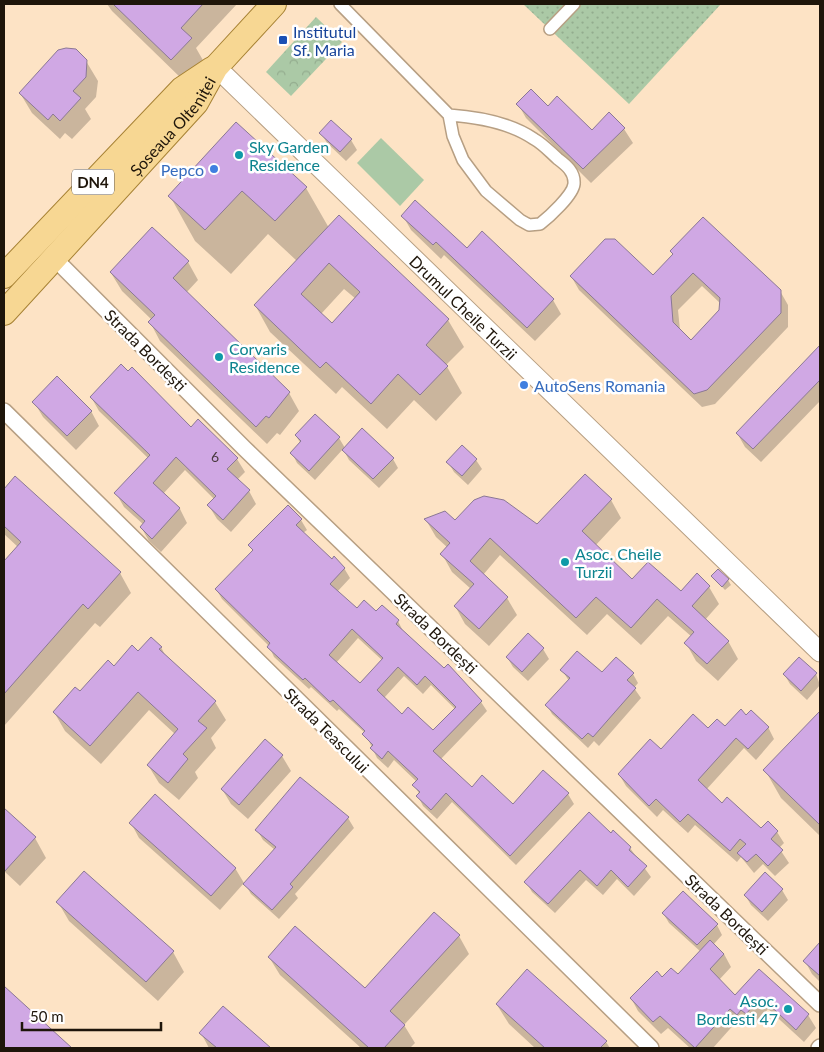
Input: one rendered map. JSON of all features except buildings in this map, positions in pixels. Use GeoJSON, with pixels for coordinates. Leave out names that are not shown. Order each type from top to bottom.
{"type":"FeatureCollection","features":[{"type":"Feature","properties":{"kind":"main road","name":"Șoseaua Olteniței"},"geometry":{"type":"LineString","coordinates":[[4,313],[196,103],[216,67],[274,4]]}},
{"type":"Feature","properties":{"kind":"main road","name":"Șoseaua Olteniței"},"geometry":{"type":"LineString","coordinates":[[4,276],[182,89],[216,67]]}},
{"type":"Feature","properties":{"kind":"street"},"geometry":{"type":"LineString","coordinates":[[340,4],[450,115],[457,147],[472,174],[486,191],[520,220],[529,225],[540,224],[573,190],[574,182],[568,167],[535,139],[522,132],[476,118],[450,115]]}},
{"type":"Feature","properties":{"kind":"street"},"geometry":{"type":"LineString","coordinates":[[550,29],[574,4]]}},
{"type":"Feature","properties":{"kind":"street","name":"Drumul Cheile Turzii"},"geometry":{"type":"LineString","coordinates":[[216,67],[820,652]]}},
{"type":"Feature","properties":{"kind":"street","name":"Strada Bordești"},"geometry":{"type":"LineString","coordinates":[[54,258],[244,448],[820,1004]]}},
{"type":"Feature","properties":{"kind":"street","name":"Strada Teascului"},"geometry":{"type":"LineString","coordinates":[[4,411],[651,1048]]}},
{"type":"Feature","properties":{"kind":"green space"},"geometry":{"type":"Polygon","coordinates":[[[523,4],[721,4],[629,104],[523,4]]]}},
{"type":"Feature","properties":{"kind":"green space"},"geometry":{"type":"Polygon","coordinates":[[[316,17],[342,42],[291,96],[266,72],[316,17]]]}},
{"type":"Feature","properties":{"kind":"green space"},"geometry":{"type":"Polygon","coordinates":[[[381,138],[424,180],[400,206],[357,163],[381,138]]]}},
{"type":"Feature","properties":{"kind":"place","name":"Institutul Sf. Maria"},"geometry":{"type":"Point","coordinates":[283,40]}},
{"type":"Feature","properties":{"kind":"place","name":"Sky Garden Residence"},"geometry":{"type":"Point","coordinates":[239,155]}},
{"type":"Feature","properties":{"kind":"place","name":"Pepco"},"geometry":{"type":"Point","coordinates":[214,169]}},
{"type":"Feature","properties":{"kind":"place","name":"Corvaris Residence"},"geometry":{"type":"Point","coordinates":[219,357]}},
{"type":"Feature","properties":{"kind":"place","name":"AutoSens Romania"},"geometry":{"type":"Point","coordinates":[524,385]}},
{"type":"Feature","properties":{"kind":"place","name":"Asoc. Cheile Turzii"},"geometry":{"type":"Point","coordinates":[565,562]}},
{"type":"Feature","properties":{"kind":"place","name":"Asoc. Bordesti 47"},"geometry":{"type":"Point","coordinates":[788,1009]}}]}
